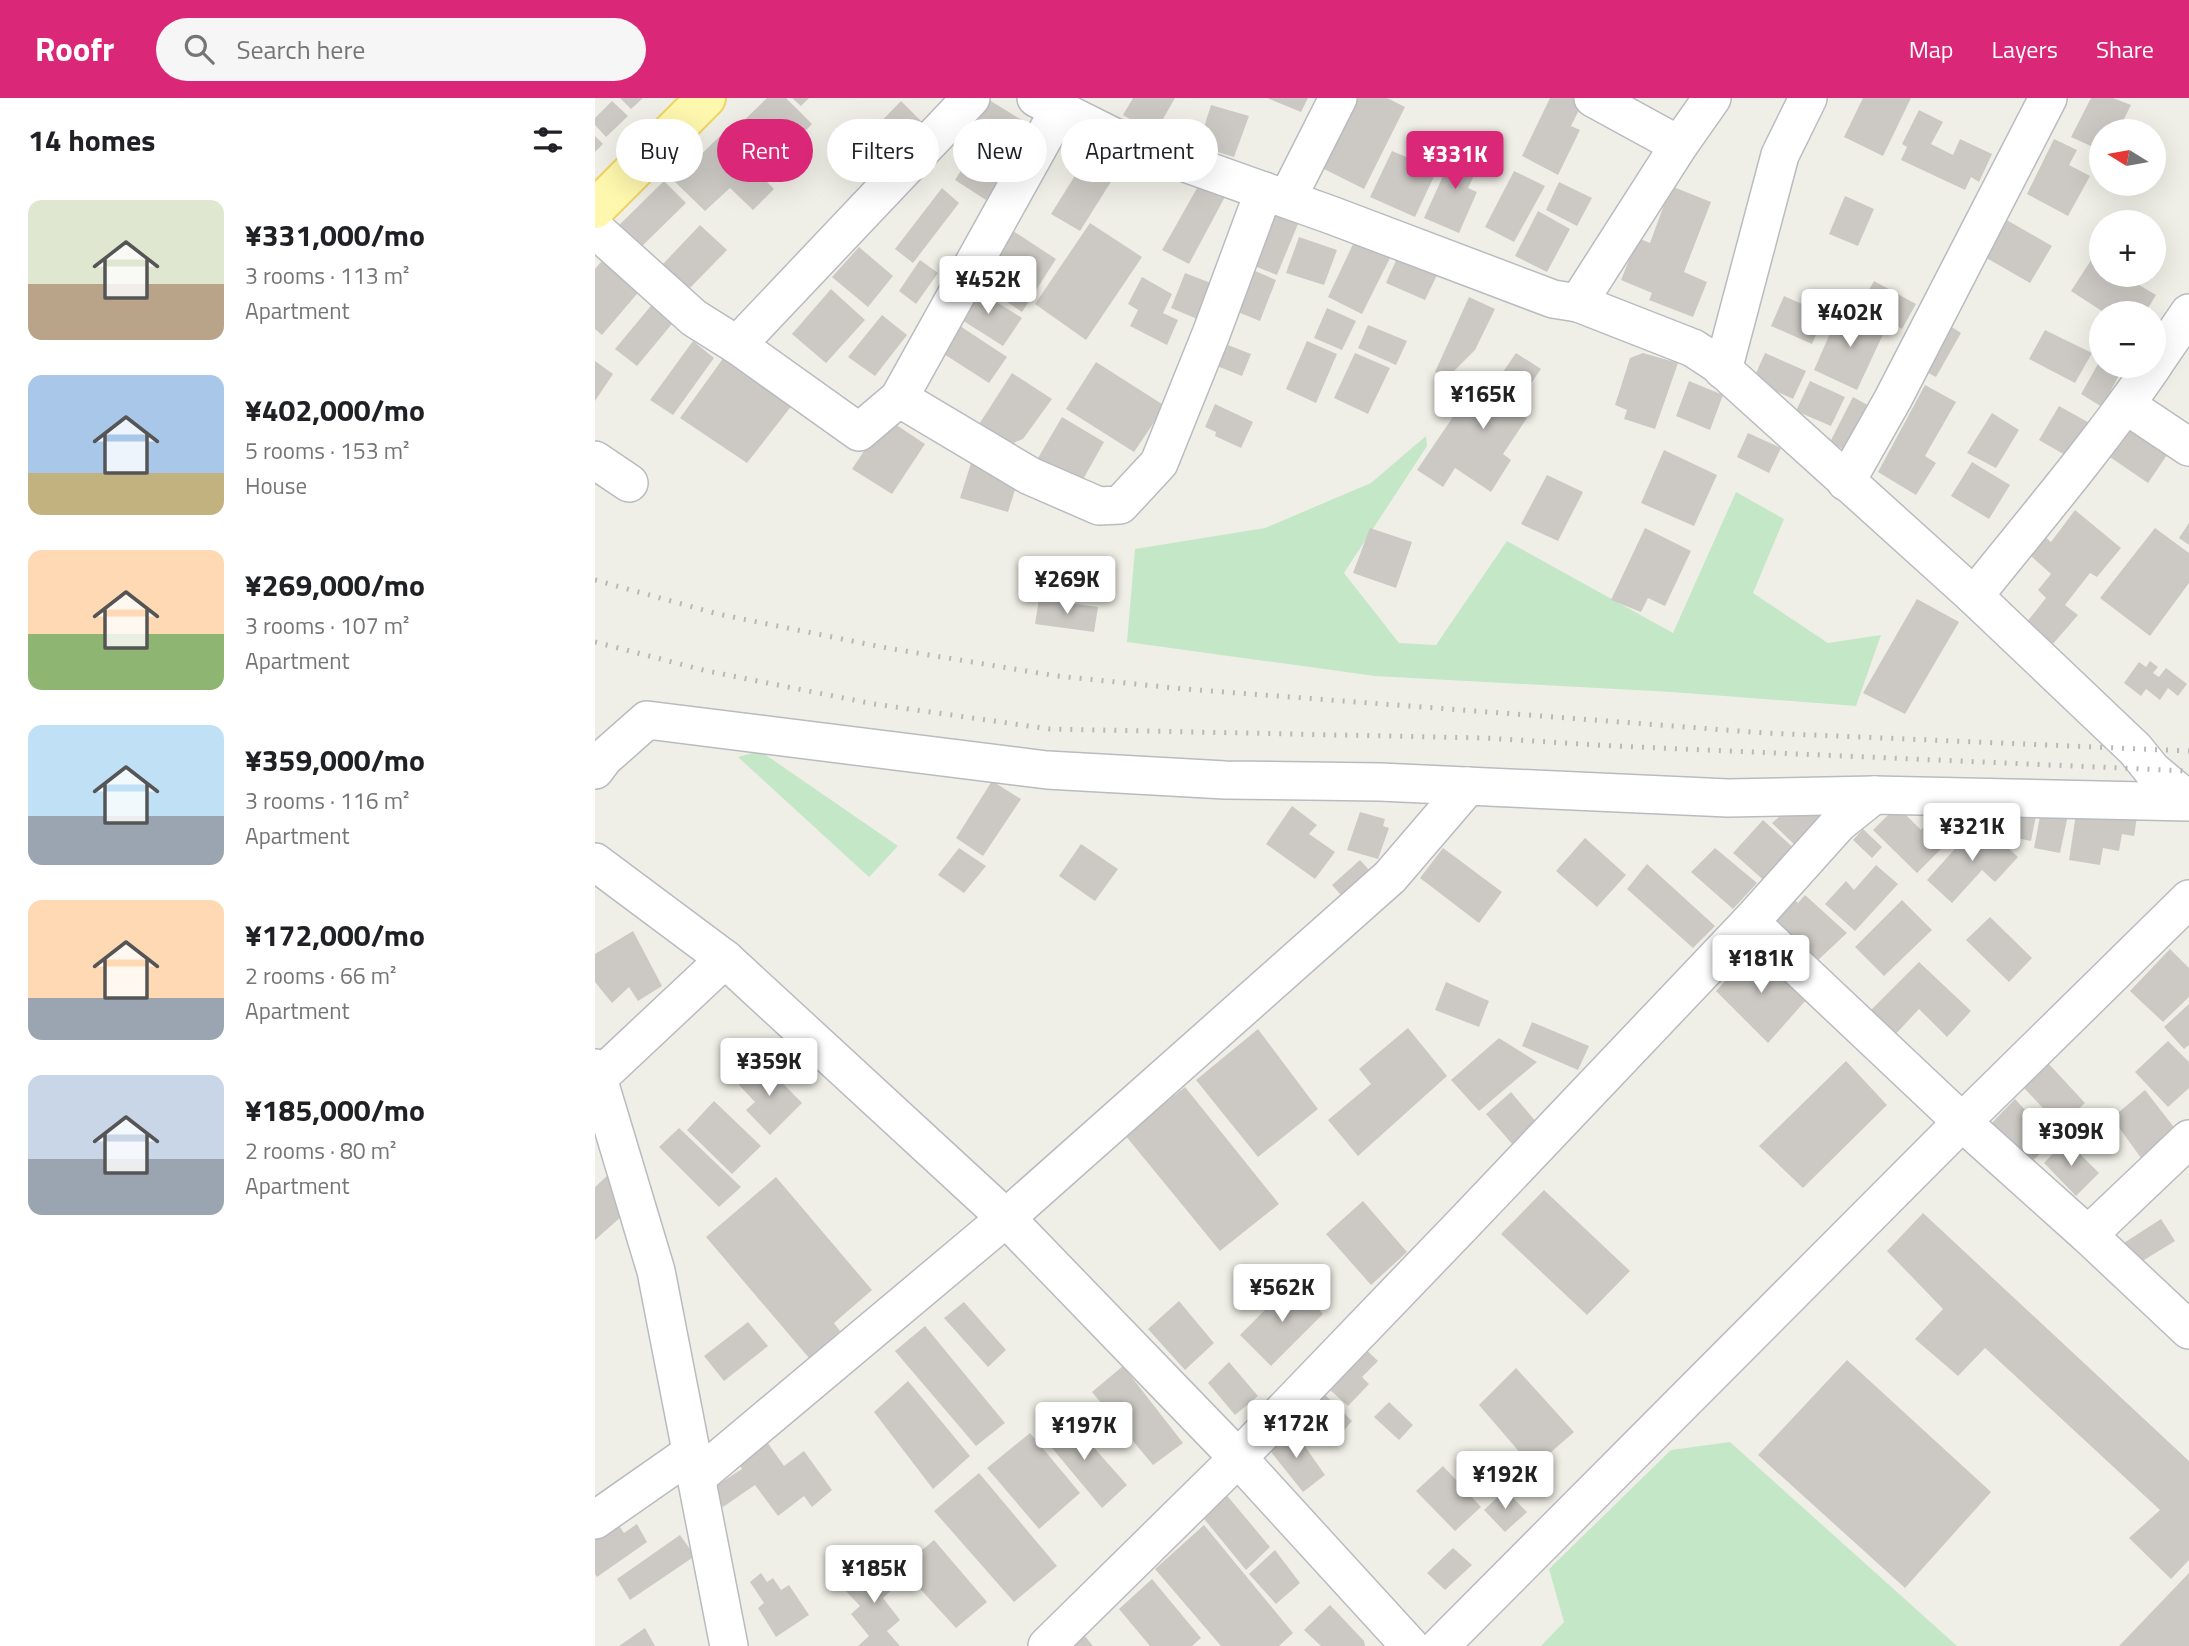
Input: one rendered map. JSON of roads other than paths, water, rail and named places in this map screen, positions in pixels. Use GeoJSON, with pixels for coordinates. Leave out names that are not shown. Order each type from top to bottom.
{"type":"FeatureCollection","features":[{"type":"Feature","properties":{"kind":"main road"},"geometry":{"type":"LineString","coordinates":[[595,209],[706,98]]}},
{"type":"Feature","properties":{"kind":"street"},"geometry":{"type":"LineString","coordinates":[[737,345],[971,98]]}},
{"type":"Feature","properties":{"kind":"street"},"geometry":{"type":"LineString","coordinates":[[899,398],[1030,476],[1099,506],[1120,505],[1159,463],[1211,334],[1275,195],[1338,98]]}},
{"type":"Feature","properties":{"kind":"street"},"geometry":{"type":"LineString","coordinates":[[1593,98],[1679,145]]}},
{"type":"Feature","properties":{"kind":"street"},"geometry":{"type":"LineString","coordinates":[[1578,303],[1712,98]]}},
{"type":"Feature","properties":{"kind":"street"},"geometry":{"type":"LineString","coordinates":[[1723,370],[1780,155],[1808,98]]}},
{"type":"Feature","properties":{"kind":"street"},"geometry":{"type":"LineString","coordinates":[[1846,482],[1893,399],[2048,98]]}},
{"type":"Feature","properties":{"kind":"street"},"geometry":{"type":"LineString","coordinates":[[595,229],[694,318],[737,345],[859,432],[899,398],[1047,104],[1118,139],[1553,299],[1578,303],[1693,348],[1723,370],[1974,596],[2135,749],[2153,770],[2189,801]]}},
{"type":"Feature","properties":{"kind":"street"},"geometry":{"type":"LineString","coordinates":[[2166,347],[2189,313]]}},
{"type":"Feature","properties":{"kind":"street"},"geometry":{"type":"LineString","coordinates":[[1974,596],[2074,472],[2145,378]]}},
{"type":"Feature","properties":{"kind":"street"},"geometry":{"type":"LineString","coordinates":[[2126,405],[2189,447]]}},
{"type":"Feature","properties":{"kind":"street"},"geometry":{"type":"LineString","coordinates":[[595,460],[629,483]]}},
{"type":"Feature","properties":{"kind":"street"},"geometry":{"type":"LineString","coordinates":[[598,755],[647,720],[1047,770],[1225,780],[1468,786],[1728,798],[1874,796],[2189,801]]}},
{"type":"Feature","properties":{"kind":"street"},"geometry":{"type":"LineString","coordinates":[[595,1520],[693,1465],[1006,1218],[1391,877],[1468,786]]}},
{"type":"Feature","properties":{"kind":"street"},"geometry":{"type":"LineString","coordinates":[[1047,1646],[1238,1458],[1475,1212],[1750,922],[1839,823],[1874,796]]}},
{"type":"Feature","properties":{"kind":"street"},"geometry":{"type":"LineString","coordinates":[[595,862],[725,959],[1006,1218],[1238,1458],[1410,1646]]}},
{"type":"Feature","properties":{"kind":"street"},"geometry":{"type":"LineString","coordinates":[[1440,1646],[1962,1122],[2189,900]]}},
{"type":"Feature","properties":{"kind":"street"},"geometry":{"type":"LineString","coordinates":[[1750,922],[1962,1122],[2189,1330]]}},
{"type":"Feature","properties":{"kind":"street"},"geometry":{"type":"LineString","coordinates":[[725,959],[596,1076],[656,1271],[729,1646]]}},
{"type":"Feature","properties":{"kind":"street"},"geometry":{"type":"LineString","coordinates":[[2088,1235],[2189,1139]]}},
{"type":"Feature","properties":{"kind":"railway"},"geometry":{"type":"LineString","coordinates":[[595,580],[718,614],[887,648],[1057,676],[1185,689],[1765,733],[2189,751]]}},
{"type":"Feature","properties":{"kind":"railway"},"geometry":{"type":"LineString","coordinates":[[595,642],[707,671],[874,704],[1050,729],[1485,738],[2189,771]]}}]}
